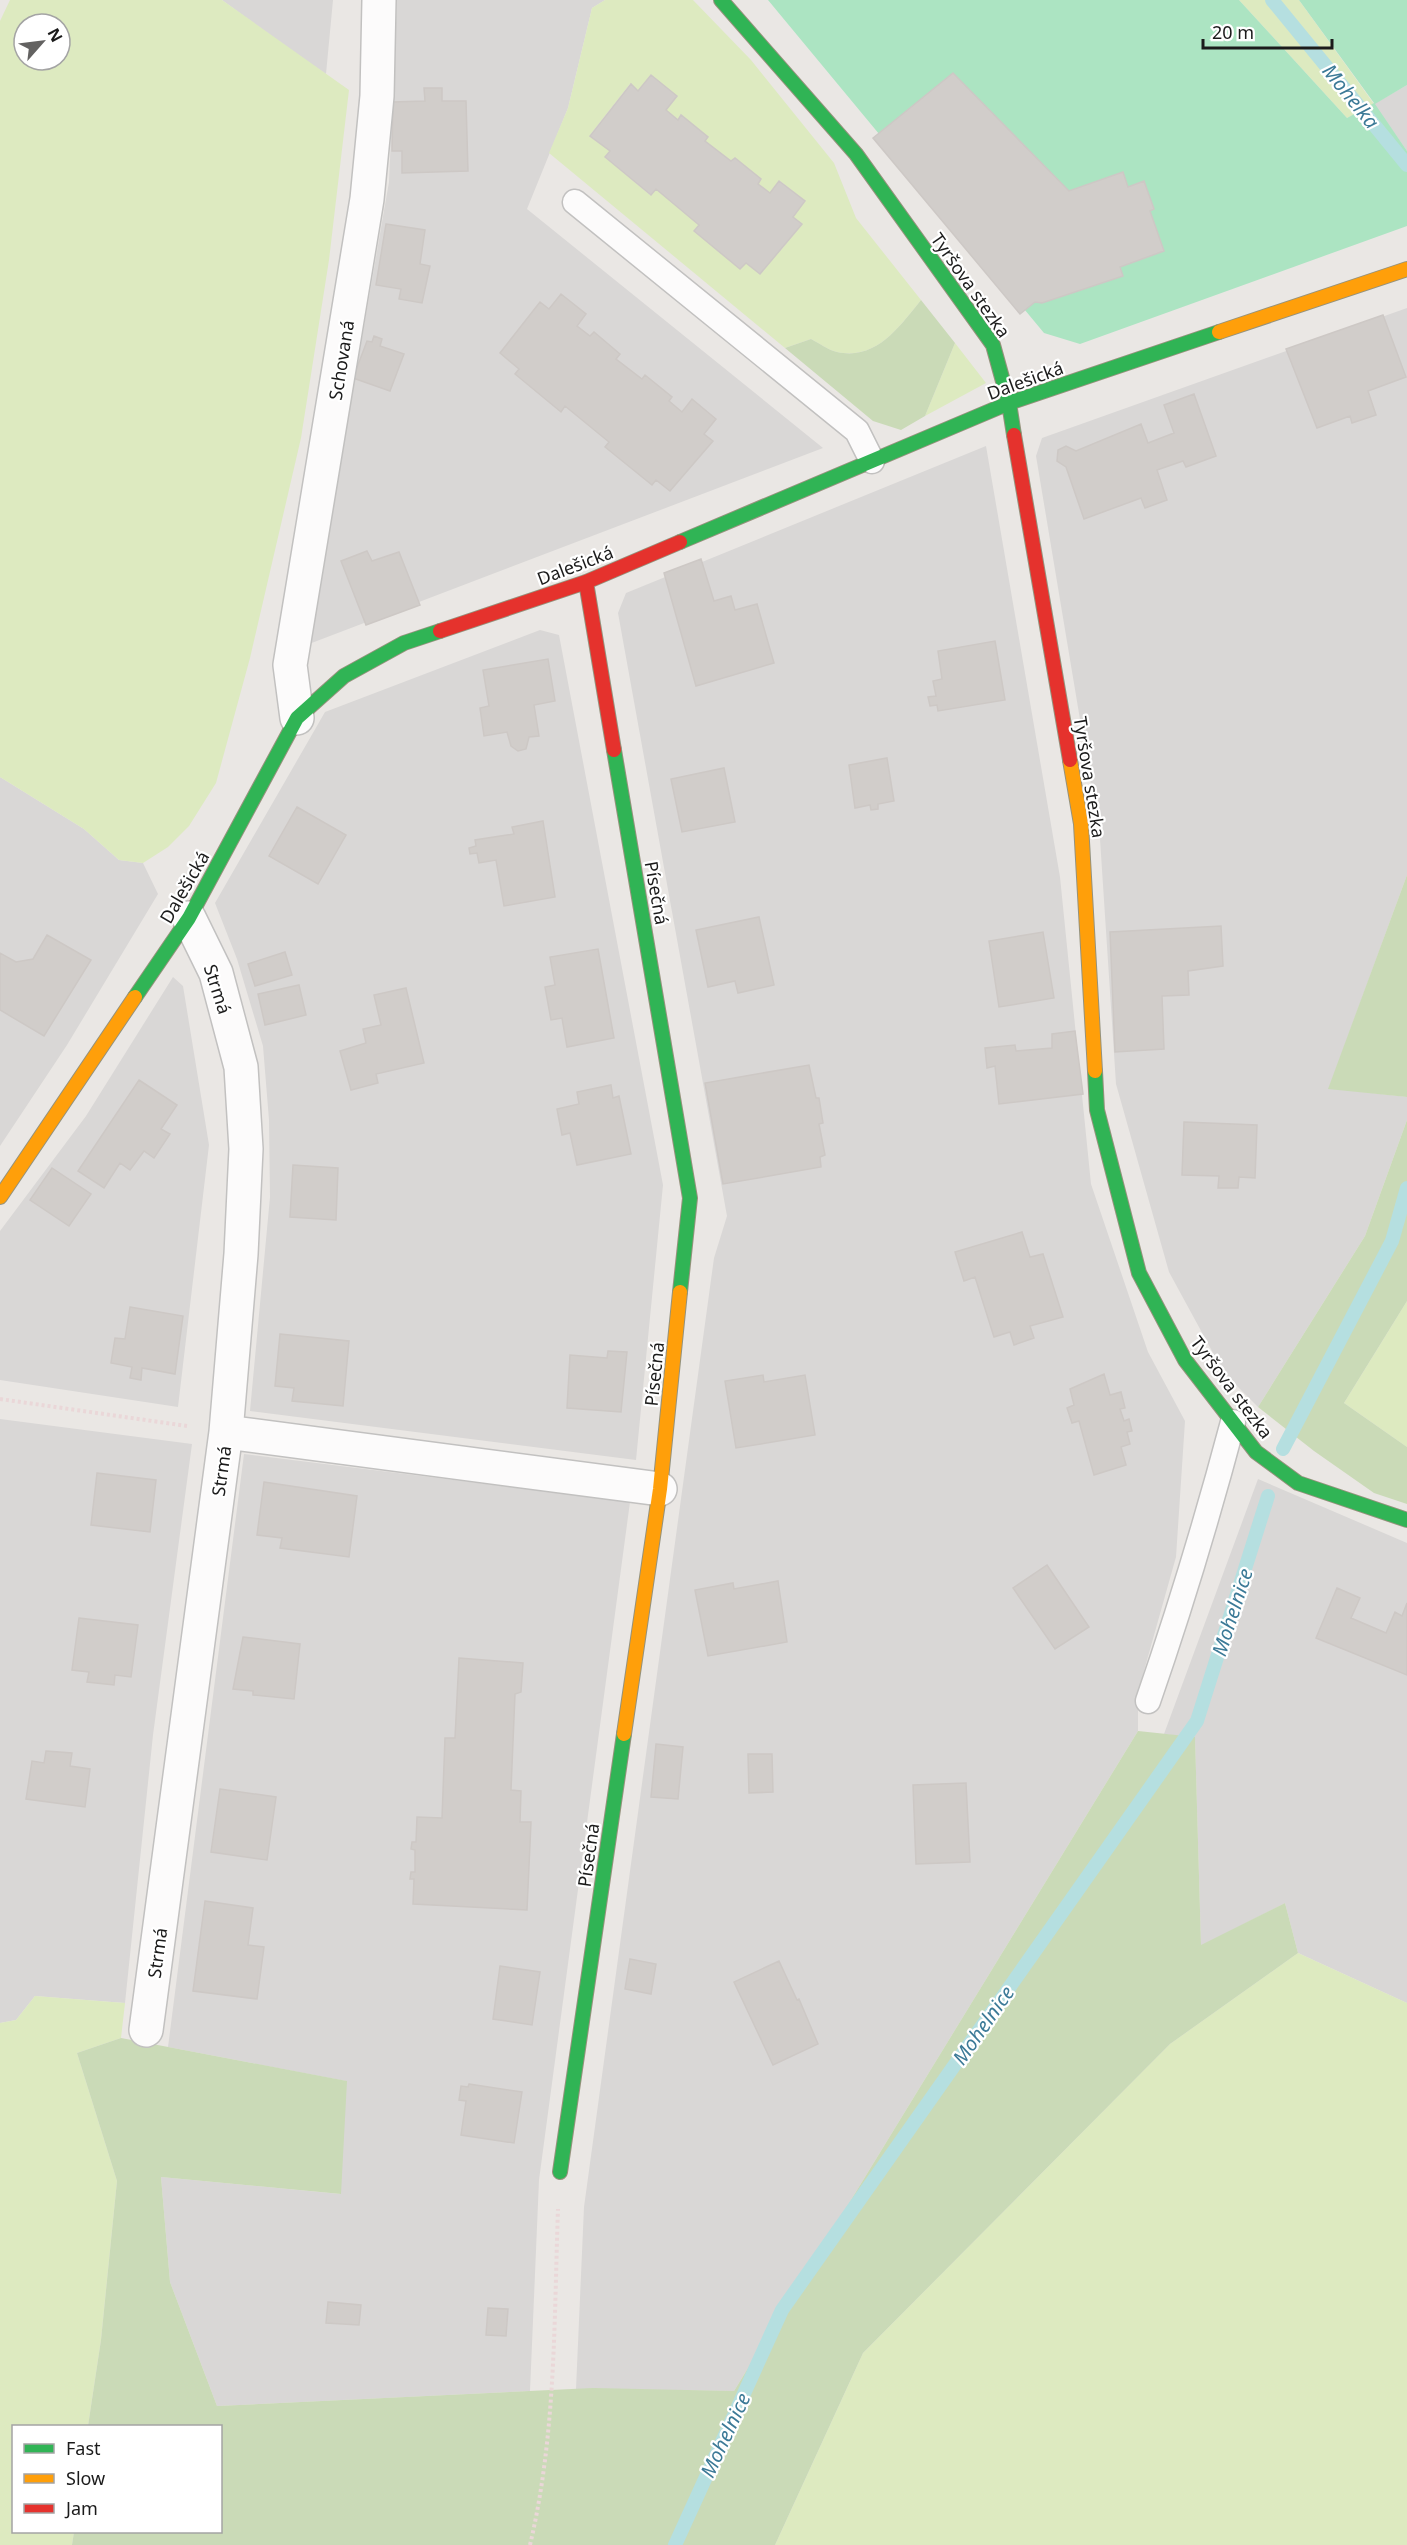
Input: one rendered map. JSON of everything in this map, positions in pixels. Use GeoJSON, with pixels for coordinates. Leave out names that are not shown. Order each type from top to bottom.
{"type":"FeatureCollection","features":[{"type":"Feature","properties":{"kind":"street","name":"Schovaná"},"geometry":{"type":"LineString","coordinates":[[297,718],[290,665],[367,199],[377,96],[379,0]]}},
{"type":"Feature","properties":{"kind":"street","name":"Tyršova stezka"},"geometry":{"type":"LineString","coordinates":[[721,0],[856,154],[993,345],[1009,404],[1082,824],[1097,1110],[1139,1274],[1185,1360],[1256,1452],[1298,1483],[1407,1520]]}},
{"type":"Feature","properties":{"kind":"street","name":"Dalešická"},"geometry":{"type":"LineString","coordinates":[[0,1197],[189,918],[297,718],[344,676],[404,643],[586,582],[1009,404],[1407,269]]}},
{"type":"Feature","properties":{"kind":"street","name":"Písečná"},"geometry":{"type":"LineString","coordinates":[[560,2172],[660,1489],[690,1198],[586,582]]}},
{"type":"Feature","properties":{"kind":"street","name":"Strmá"},"geometry":{"type":"LineString","coordinates":[[146,2030],[226,1432],[241,1254],[245,1161],[241,1067],[216,973],[189,918]]}},
{"type":"Feature","properties":{"kind":"street"},"geometry":{"type":"LineString","coordinates":[[226,1432],[660,1489]]}},
{"type":"Feature","properties":{"kind":"lane"},"geometry":{"type":"LineString","coordinates":[[575,202],[857,431],[872,461]]}},
{"type":"Feature","properties":{"kind":"lane"},"geometry":{"type":"LineString","coordinates":[[1148,1701],[1185,1592],[1233,1422]]}},
{"type":"Feature","properties":{"kind":"path"},"geometry":{"type":"LineString","coordinates":[[0,1399],[226,1432]]}},
{"type":"Feature","properties":{"kind":"path"},"geometry":{"type":"LineString","coordinates":[[530,2545],[541,2499],[553,2383],[560,2172]]}},
{"type":"Feature","properties":{"kind":"shaded area"},"geometry":{"type":"Polygon","coordinates":[[[222,0],[333,0],[326,74],[296,54],[222,0]]]}},
{"type":"Feature","properties":{"kind":"shaded area"},"geometry":{"type":"Polygon","coordinates":[[[397,0],[605,0],[592,8],[568,108],[527,209],[823,448],[309,644],[389,182],[397,0]]]}},
{"type":"Feature","properties":{"kind":"shaded area"},"geometry":{"type":"Polygon","coordinates":[[[1407,85],[1407,151],[1374,104],[1407,85]]]}},
{"type":"Feature","properties":{"kind":"shaded area"},"geometry":{"type":"Polygon","coordinates":[[[1407,308],[1407,875],[1329,1088],[1407,1097],[1407,1120],[1365,1236],[1258,1407],[1224,1373],[1169,1272],[1116,1084],[1100,839],[1036,456],[1042,438],[1407,308]]]}},
{"type":"Feature","properties":{"kind":"shaded area"},"geometry":{"type":"Polygon","coordinates":[[[986,446],[1060,877],[1091,1184],[1148,1352],[1185,1421],[1176,1557],[1138,1692],[1138,1731],[734,2391],[576,2389],[584,2207],[714,1258],[727,1216],[618,613],[626,593],[986,446]]]}},
{"type":"Feature","properties":{"kind":"shaded area"},"geometry":{"type":"Polygon","coordinates":[[[540,630],[559,635],[663,1185],[636,1460],[250,1411],[270,1197],[269,1120],[263,1046],[237,959],[215,903],[325,712],[540,630]]]}},
{"type":"Feature","properties":{"kind":"shaded area"},"geometry":{"type":"Polygon","coordinates":[[[0,777],[84,829],[119,860],[143,863],[158,894],[67,1045],[0,1146],[0,777]]]}},
{"type":"Feature","properties":{"kind":"shaded area"},"geometry":{"type":"Polygon","coordinates":[[[173,977],[183,986],[209,1145],[178,1407],[0,1380],[0,1231],[86,1116],[173,977]]]}},
{"type":"Feature","properties":{"kind":"shaded area"},"geometry":{"type":"Polygon","coordinates":[[[0,1419],[192,1444],[153,1735],[125,2003],[35,1996],[16,2020],[0,2023],[0,1419]]]}},
{"type":"Feature","properties":{"kind":"shaded area"},"geometry":{"type":"Polygon","coordinates":[[[244,1454],[630,1502],[539,2180],[530,2391],[217,2406],[170,2282],[161,2177],[340,2194],[346,2081],[168,2047],[244,1454]]]}},
{"type":"Feature","properties":{"kind":"shaded area"},"geometry":{"type":"Polygon","coordinates":[[[1258,1479],[1407,1543],[1407,2003],[1298,1953],[1285,1903],[1201,1946],[1195,1738],[1164,1734],[1258,1479]]]}},
{"type":"Feature","properties":{"kind":"green space"},"geometry":{"type":"Polygon","coordinates":[[[10,0],[222,0],[349,90],[329,260],[301,438],[250,658],[216,783],[189,826],[168,847],[143,863],[119,860],[84,829],[0,777],[0,21],[10,0]]]}},
{"type":"Feature","properties":{"kind":"green space"},"geometry":{"type":"Polygon","coordinates":[[[605,0],[693,0],[751,60],[834,163],[856,218],[921,300],[886,339],[864,351],[851,353],[834,351],[811,339],[785,348],[549,153],[568,108],[592,8],[605,0]],[[651,75],[638,91],[630,84],[590,135],[610,151],[605,157],[650,195],[656,189],[699,225],[694,231],[740,269],[746,263],[781,250],[802,224],[793,217],[805,201],[780,181],[770,193],[758,184],[761,179],[735,158],[731,161],[705,141],[708,137],[682,116],[678,120],[666,110],[651,75]]]}},
{"type":"Feature","properties":{"kind":"green space"},"geometry":{"type":"Polygon","coordinates":[[[768,0],[1239,0],[1347,118],[1374,103],[1299,0],[1407,0],[1407,85],[1375,104],[1407,151],[1407,226],[1080,344],[1044,333],[768,0]]]}},
{"type":"Feature","properties":{"kind":"green space"},"geometry":{"type":"Polygon","coordinates":[[[1239,0],[1299,0],[1374,104],[1347,118],[1239,0]]]}},
{"type":"Feature","properties":{"kind":"green space"},"geometry":{"type":"Polygon","coordinates":[[[921,300],[955,343],[925,416],[901,430],[873,421],[785,348],[811,339],[837,352],[864,351],[886,339],[921,300]]]}},
{"type":"Feature","properties":{"kind":"green space"},"geometry":{"type":"Polygon","coordinates":[[[955,343],[986,383],[925,416],[955,343]]]}},
{"type":"Feature","properties":{"kind":"green space"},"geometry":{"type":"Polygon","coordinates":[[[1407,875],[1407,1097],[1328,1089],[1407,875]]]}},
{"type":"Feature","properties":{"kind":"green space"},"geometry":{"type":"Polygon","coordinates":[[[1407,1120],[1407,1301],[1344,1403],[1407,1447],[1407,1504],[1374,1493],[1314,1451],[1258,1407],[1365,1236],[1407,1120]]]}},
{"type":"Feature","properties":{"kind":"green space"},"geometry":{"type":"Polygon","coordinates":[[[1407,1301],[1407,1447],[1344,1403],[1407,1301]]]}},
{"type":"Feature","properties":{"kind":"green space"},"geometry":{"type":"Polygon","coordinates":[[[1138,1731],[1195,1737],[1201,1945],[1285,1903],[1298,1953],[1170,2044],[863,2353],[775,2545],[72,2545],[74,2533],[222,2533],[222,2425],[88,2425],[101,2340],[117,2181],[77,2053],[121,2038],[347,2081],[341,2194],[161,2177],[170,2282],[217,2406],[593,2388],[734,2391],[1138,1731]]]}},
{"type":"Feature","properties":{"kind":"green space"},"geometry":{"type":"Polygon","coordinates":[[[1298,1953],[1407,2003],[1407,2545],[775,2545],[863,2353],[1170,2044],[1298,1953]]]}},
{"type":"Feature","properties":{"kind":"green space"},"geometry":{"type":"Polygon","coordinates":[[[35,1996],[125,2003],[121,2038],[77,2053],[117,2181],[101,2340],[88,2425],[12,2425],[12,2533],[74,2533],[72,2545],[0,2545],[0,2023],[16,2020],[35,1996]]]}},
{"type":"Feature","properties":{"kind":"building"},"geometry":{"type":"Polygon","coordinates":[[[953,73],[1069,191],[1123,172],[1128,187],[1144,181],[1154,209],[1150,211],[1164,251],[1120,267],[1123,276],[1042,303],[1035,302],[1020,314],[873,138],[953,73]]]}},
{"type":"Feature","properties":{"kind":"building"},"geometry":{"type":"Polygon","coordinates":[[[651,75],[677,96],[666,110],[678,120],[681,115],[708,137],[705,141],[731,161],[735,158],[761,179],[758,184],[770,193],[779,181],[805,201],[793,217],[802,224],[760,274],[746,263],[740,269],[694,231],[699,225],[656,189],[651,195],[605,157],[610,151],[590,136],[631,84],[638,91],[651,75]]]}},
{"type":"Feature","properties":{"kind":"building"},"geometry":{"type":"Polygon","coordinates":[[[424,88],[442,88],[442,101],[466,101],[468,171],[402,173],[402,151],[392,151],[393,102],[425,101],[424,88]]]}},
{"type":"Feature","properties":{"kind":"building"},"geometry":{"type":"Polygon","coordinates":[[[386,224],[425,230],[420,264],[430,266],[422,303],[399,299],[401,289],[376,285],[386,224]]]}},
{"type":"Feature","properties":{"kind":"building"},"geometry":{"type":"Polygon","coordinates":[[[561,294],[586,314],[577,326],[590,336],[594,332],[620,354],[616,359],[642,379],[645,375],[672,397],[669,401],[682,412],[692,399],[716,419],[704,434],[713,441],[670,491],[656,480],[652,485],[605,447],[609,442],[565,406],[561,412],[515,374],[519,369],[500,353],[540,302],[549,309],[561,294]]]}},
{"type":"Feature","properties":{"kind":"building"},"geometry":{"type":"Polygon","coordinates":[[[1383,315],[1406,377],[1368,391],[1376,415],[1352,423],[1350,416],[1317,428],[1286,349],[1383,315]]]}},
{"type":"Feature","properties":{"kind":"building"},"geometry":{"type":"Polygon","coordinates":[[[374,336],[382,339],[380,346],[404,354],[390,391],[353,378],[367,341],[372,342],[374,336]]]}},
{"type":"Feature","properties":{"kind":"building"},"geometry":{"type":"Polygon","coordinates":[[[1194,394],[1216,456],[1186,467],[1183,461],[1157,470],[1167,500],[1145,508],[1141,498],[1084,519],[1066,467],[1057,461],[1058,450],[1066,446],[1076,451],[1141,424],[1148,443],[1174,433],[1164,405],[1194,394]]]}},
{"type":"Feature","properties":{"kind":"building"},"geometry":{"type":"Polygon","coordinates":[[[367,551],[372,561],[399,552],[420,605],[366,625],[341,561],[367,551]]]}},
{"type":"Feature","properties":{"kind":"building"},"geometry":{"type":"Polygon","coordinates":[[[701,559],[714,601],[731,596],[735,610],[757,604],[774,663],[696,686],[664,573],[701,559]]]}},
{"type":"Feature","properties":{"kind":"building"},"geometry":{"type":"Polygon","coordinates":[[[995,641],[1005,700],[938,711],[937,705],[930,706],[928,697],[936,696],[933,681],[942,679],[938,651],[995,641]]]}},
{"type":"Feature","properties":{"kind":"building"},"geometry":{"type":"Polygon","coordinates":[[[548,659],[555,701],[534,705],[539,736],[529,737],[526,749],[518,751],[511,746],[507,732],[484,736],[480,708],[489,706],[483,670],[548,659]]]}},
{"type":"Feature","properties":{"kind":"building"},"geometry":{"type":"Polygon","coordinates":[[[887,758],[894,801],[878,804],[878,809],[871,810],[870,805],[855,808],[849,765],[887,758]]]}},
{"type":"Feature","properties":{"kind":"building"},"geometry":{"type":"Polygon","coordinates":[[[724,768],[735,822],[682,832],[671,779],[724,768]]]}},
{"type":"Feature","properties":{"kind":"building"},"geometry":{"type":"Polygon","coordinates":[[[297,807],[346,835],[318,884],[269,856],[297,807]]]}},
{"type":"Feature","properties":{"kind":"building"},"geometry":{"type":"Polygon","coordinates":[[[543,821],[555,897],[504,906],[496,860],[479,863],[477,853],[470,854],[469,848],[476,846],[475,840],[514,834],[512,827],[543,821]]]}},
{"type":"Feature","properties":{"kind":"building"},"geometry":{"type":"Polygon","coordinates":[[[759,917],[774,985],[738,993],[735,981],[708,987],[696,930],[759,917]]]}},
{"type":"Feature","properties":{"kind":"building"},"geometry":{"type":"Polygon","coordinates":[[[1221,926],[1223,966],[1188,971],[1189,995],[1162,996],[1164,1049],[1115,1052],[1110,932],[1221,926]]]}},
{"type":"Feature","properties":{"kind":"building"},"geometry":{"type":"Polygon","coordinates":[[[1043,932],[1054,998],[999,1007],[989,941],[1043,932]]]}},
{"type":"Feature","properties":{"kind":"building"},"geometry":{"type":"Polygon","coordinates":[[[47,935],[91,960],[44,1036],[0,1010],[0,953],[16,962],[33,959],[47,935]]]}},
{"type":"Feature","properties":{"kind":"building"},"geometry":{"type":"Polygon","coordinates":[[[598,949],[614,1038],[567,1047],[562,1018],[551,1020],[545,987],[555,985],[550,957],[598,949]]]}},
{"type":"Feature","properties":{"kind":"building"},"geometry":{"type":"Polygon","coordinates":[[[285,952],[292,975],[255,986],[248,964],[285,952]]]}},
{"type":"Feature","properties":{"kind":"building"},"geometry":{"type":"Polygon","coordinates":[[[299,985],[306,1015],[265,1025],[258,994],[299,985]]]}},
{"type":"Feature","properties":{"kind":"building"},"geometry":{"type":"Polygon","coordinates":[[[406,988],[424,1063],[376,1074],[378,1083],[351,1090],[340,1051],[366,1043],[363,1029],[381,1025],[374,995],[406,988]]]}},
{"type":"Feature","properties":{"kind":"building"},"geometry":{"type":"Polygon","coordinates":[[[1075,1031],[1083,1094],[999,1104],[995,1066],[987,1068],[985,1048],[1015,1045],[1016,1051],[1052,1048],[1052,1034],[1075,1031]]]}},
{"type":"Feature","properties":{"kind":"building"},"geometry":{"type":"Polygon","coordinates":[[[809,1065],[816,1098],[819,1098],[823,1123],[819,1124],[825,1155],[820,1157],[821,1167],[723,1184],[705,1083],[809,1065]]]}},
{"type":"Feature","properties":{"kind":"building"},"geometry":{"type":"Polygon","coordinates":[[[139,1080],[177,1105],[161,1129],[170,1134],[154,1158],[144,1151],[130,1170],[120,1163],[104,1188],[78,1171],[139,1080]]]}},
{"type":"Feature","properties":{"kind":"building"},"geometry":{"type":"Polygon","coordinates":[[[611,1085],[613,1098],[619,1096],[631,1154],[577,1165],[570,1133],[562,1135],[557,1109],[579,1104],[577,1092],[611,1085]]]}},
{"type":"Feature","properties":{"kind":"building"},"geometry":{"type":"Polygon","coordinates":[[[1184,1122],[1257,1125],[1255,1178],[1239,1177],[1238,1188],[1218,1188],[1219,1176],[1182,1175],[1184,1122]]]}},
{"type":"Feature","properties":{"kind":"building"},"geometry":{"type":"Polygon","coordinates":[[[293,1165],[338,1168],[336,1220],[290,1217],[293,1165]]]}},
{"type":"Feature","properties":{"kind":"building"},"geometry":{"type":"Polygon","coordinates":[[[52,1168],[91,1194],[69,1226],[30,1200],[52,1168]]]}},
{"type":"Feature","properties":{"kind":"building"},"geometry":{"type":"Polygon","coordinates":[[[1022,1232],[1030,1257],[1043,1254],[1063,1317],[1030,1326],[1034,1338],[1014,1345],[1010,1332],[994,1337],[975,1277],[964,1281],[955,1252],[1022,1232]]]}},
{"type":"Feature","properties":{"kind":"building"},"geometry":{"type":"Polygon","coordinates":[[[130,1307],[183,1316],[175,1374],[142,1368],[141,1380],[130,1378],[132,1367],[111,1363],[115,1338],[125,1339],[130,1307]]]}},
{"type":"Feature","properties":{"kind":"building"},"geometry":{"type":"Polygon","coordinates":[[[280,1334],[349,1341],[343,1406],[292,1401],[294,1388],[275,1386],[280,1334]]]}},
{"type":"Feature","properties":{"kind":"building"},"geometry":{"type":"Polygon","coordinates":[[[608,1351],[627,1352],[621,1412],[567,1408],[570,1355],[607,1358],[608,1351]]]}},
{"type":"Feature","properties":{"kind":"building"},"geometry":{"type":"Polygon","coordinates":[[[1104,1374],[1110,1395],[1121,1392],[1125,1408],[1120,1409],[1124,1421],[1129,1419],[1132,1431],[1127,1432],[1130,1444],[1121,1447],[1126,1465],[1094,1475],[1079,1421],[1072,1423],[1067,1408],[1074,1405],[1070,1389],[1104,1374]]]}},
{"type":"Feature","properties":{"kind":"building"},"geometry":{"type":"Polygon","coordinates":[[[763,1375],[764,1382],[805,1375],[815,1435],[736,1448],[725,1381],[763,1375]]]}},
{"type":"Feature","properties":{"kind":"building"},"geometry":{"type":"Polygon","coordinates":[[[97,1473],[156,1480],[150,1532],[91,1525],[97,1473]]]}},
{"type":"Feature","properties":{"kind":"building"},"geometry":{"type":"Polygon","coordinates":[[[264,1482],[357,1496],[349,1557],[280,1548],[282,1538],[257,1535],[264,1482]]]}},
{"type":"Feature","properties":{"kind":"building"},"geometry":{"type":"Polygon","coordinates":[[[1047,1565],[1089,1627],[1055,1649],[1013,1588],[1047,1565]]]}},
{"type":"Feature","properties":{"kind":"building"},"geometry":{"type":"Polygon","coordinates":[[[778,1581],[787,1642],[708,1656],[695,1590],[733,1583],[734,1589],[778,1581]]]}},
{"type":"Feature","properties":{"kind":"building"},"geometry":{"type":"Polygon","coordinates":[[[1337,1588],[1360,1598],[1351,1618],[1386,1633],[1395,1612],[1402,1616],[1407,1603],[1407,1675],[1316,1638],[1337,1588]]]}},
{"type":"Feature","properties":{"kind":"building"},"geometry":{"type":"Polygon","coordinates":[[[79,1618],[138,1625],[131,1677],[115,1675],[114,1685],[87,1682],[89,1672],[72,1670],[79,1618]]]}},
{"type":"Feature","properties":{"kind":"building"},"geometry":{"type":"Polygon","coordinates":[[[243,1637],[300,1644],[294,1699],[253,1695],[253,1691],[233,1689],[243,1637]]]}},
{"type":"Feature","properties":{"kind":"building"},"geometry":{"type":"Polygon","coordinates":[[[459,1658],[523,1663],[521,1692],[515,1694],[511,1790],[521,1791],[520,1822],[531,1822],[527,1910],[413,1904],[414,1879],[410,1879],[411,1872],[415,1872],[415,1850],[411,1849],[412,1842],[416,1842],[417,1817],[442,1818],[445,1738],[455,1738],[459,1658]]]}},
{"type":"Feature","properties":{"kind":"building"},"geometry":{"type":"Polygon","coordinates":[[[656,1744],[683,1747],[678,1799],[651,1797],[656,1744]]]}},
{"type":"Feature","properties":{"kind":"building"},"geometry":{"type":"Polygon","coordinates":[[[46,1751],[72,1753],[70,1766],[90,1769],[85,1807],[26,1799],[32,1761],[44,1763],[46,1751]]]}},
{"type":"Feature","properties":{"kind":"building"},"geometry":{"type":"Polygon","coordinates":[[[748,1754],[772,1754],[773,1792],[749,1793],[748,1754]]]}},
{"type":"Feature","properties":{"kind":"building"},"geometry":{"type":"Polygon","coordinates":[[[966,1783],[970,1862],[916,1864],[913,1785],[966,1783]]]}},
{"type":"Feature","properties":{"kind":"building"},"geometry":{"type":"Polygon","coordinates":[[[220,1789],[276,1797],[267,1860],[211,1852],[220,1789]]]}},
{"type":"Feature","properties":{"kind":"building"},"geometry":{"type":"Polygon","coordinates":[[[205,1901],[253,1908],[248,1945],[264,1947],[257,1999],[193,1991],[205,1901]]]}},
{"type":"Feature","properties":{"kind":"building"},"geometry":{"type":"Polygon","coordinates":[[[630,1959],[656,1964],[651,1994],[625,1989],[630,1959]]]}},
{"type":"Feature","properties":{"kind":"building"},"geometry":{"type":"Polygon","coordinates":[[[779,1961],[797,2000],[799,1999],[818,2044],[773,2065],[734,1982],[779,1961]]]}},
{"type":"Feature","properties":{"kind":"building"},"geometry":{"type":"Polygon","coordinates":[[[500,1966],[540,1972],[532,2025],[493,2019],[500,1966]]]}},
{"type":"Feature","properties":{"kind":"building"},"geometry":{"type":"Polygon","coordinates":[[[469,2084],[522,2092],[514,2143],[461,2135],[466,2101],[459,2100],[461,2086],[468,2087],[469,2084]]]}},
{"type":"Feature","properties":{"kind":"building"},"geometry":{"type":"Polygon","coordinates":[[[328,2302],[361,2305],[359,2325],[326,2323],[328,2302]]]}},
{"type":"Feature","properties":{"kind":"building"},"geometry":{"type":"Polygon","coordinates":[[[488,2308],[508,2309],[506,2336],[486,2335],[488,2308]]]}},
{"type":"Feature","properties":{"kind":"waterway","name":"Mohelka"},"geometry":{"type":"LineString","coordinates":[[1272,0],[1407,165]]}},
{"type":"Feature","properties":{"kind":"waterway","name":"Mohelnice"},"geometry":{"type":"LineString","coordinates":[[1283,1449],[1392,1241],[1407,1188]]}},
{"type":"Feature","properties":{"kind":"waterway","name":"Mohelnice"},"geometry":{"type":"LineString","coordinates":[[675,2545],[782,2310],[1197,1721],[1268,1496]]}},
{"type":"Feature","properties":{"kind":"traffic: fast"},"geometry":{"type":"LineString","coordinates":[[721,0],[856,154],[993,345],[1009,403],[1014,435]]}},
{"type":"Feature","properties":{"kind":"traffic: fast"},"geometry":{"type":"LineString","coordinates":[[680,542],[1009,403],[1219,332]]}},
{"type":"Feature","properties":{"kind":"traffic: fast"},"geometry":{"type":"LineString","coordinates":[[135,997],[189,918],[297,718],[344,676],[404,643],[440,631]]}},
{"type":"Feature","properties":{"kind":"traffic: fast"},"geometry":{"type":"LineString","coordinates":[[614,750],[690,1198],[680,1292]]}},
{"type":"Feature","properties":{"kind":"traffic: fast"},"geometry":{"type":"LineString","coordinates":[[1095,1071],[1097,1110],[1139,1273],[1185,1360],[1256,1452],[1298,1483],[1407,1520]]}},
{"type":"Feature","properties":{"kind":"traffic: fast"},"geometry":{"type":"LineString","coordinates":[[560,2172],[624,1734]]}},
{"type":"Feature","properties":{"kind":"traffic: slow"},"geometry":{"type":"LineString","coordinates":[[1219,332],[1407,269]]}},
{"type":"Feature","properties":{"kind":"traffic: slow"},"geometry":{"type":"LineString","coordinates":[[1070,760],[1081,824],[1095,1071]]}},
{"type":"Feature","properties":{"kind":"traffic: slow"},"geometry":{"type":"LineString","coordinates":[[0,1197],[135,997]]}},
{"type":"Feature","properties":{"kind":"traffic: slow"},"geometry":{"type":"LineString","coordinates":[[624,1734],[660,1489],[680,1292]]}},
{"type":"Feature","properties":{"kind":"traffic: jam"},"geometry":{"type":"LineString","coordinates":[[1014,435],[1070,760]]}},
{"type":"Feature","properties":{"kind":"traffic: jam"},"geometry":{"type":"LineString","coordinates":[[440,631],[586,582],[680,542]]}},
{"type":"Feature","properties":{"kind":"traffic: jam"},"geometry":{"type":"LineString","coordinates":[[586,582],[614,750]]}}]}
